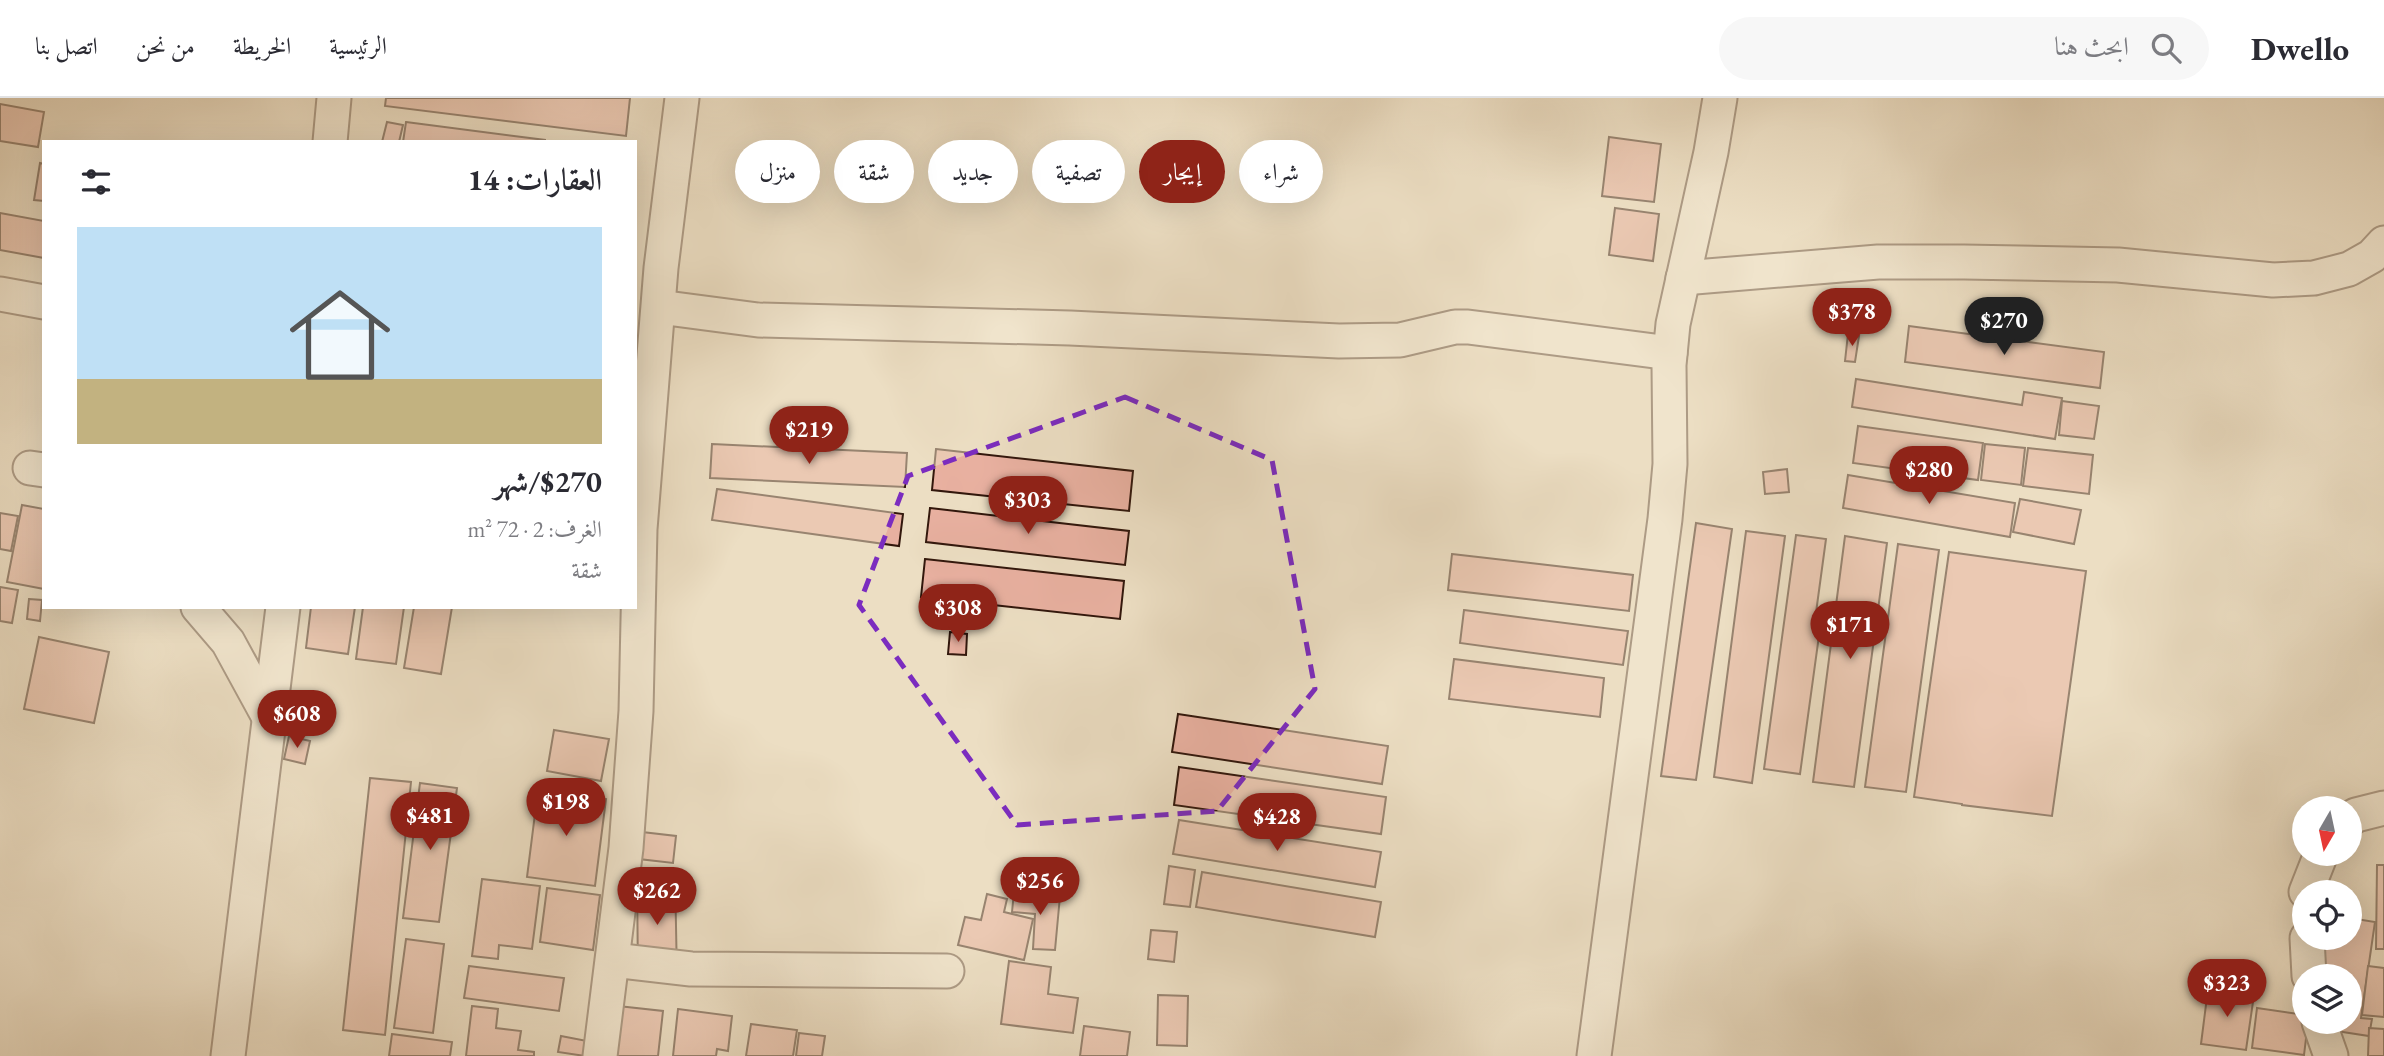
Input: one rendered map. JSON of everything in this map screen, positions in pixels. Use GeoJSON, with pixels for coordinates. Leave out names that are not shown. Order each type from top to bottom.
{"type":"FeatureCollection","features":[{"type":"Feature","properties":{"kind":"street"},"geometry":{"type":"LineString","coordinates":[[330,140],[334,98]]}},
{"type":"Feature","properties":{"kind":"street"},"geometry":{"type":"LineString","coordinates":[[600,1056],[629,806],[636,711],[640,529],[659,307],[682,98]]}},
{"type":"Feature","properties":{"kind":"street"},"geometry":{"type":"LineString","coordinates":[[1594,1056],[1665,519],[1670,464],[1670,353],[1673,324],[1711,152],[1720,98]]}},
{"type":"Feature","properties":{"kind":"street"},"geometry":{"type":"LineString","coordinates":[[1683,278],[1878,262],[2118,265],[2273,280],[2314,278],[2349,269],[2372,256],[2384,243]]}},
{"type":"Feature","properties":{"kind":"street"},"geometry":{"type":"LineString","coordinates":[[0,293],[42,302]]}},
{"type":"Feature","properties":{"kind":"street"},"geometry":{"type":"LineString","coordinates":[[659,307],[758,320],[1070,328],[1339,341],[1400,340],[1455,327],[1468,327],[1670,353]]}},
{"type":"Feature","properties":{"kind":"street"},"geometry":{"type":"LineString","coordinates":[[200,609],[228,642],[270,719]]}},
{"type":"Feature","properties":{"kind":"street"},"geometry":{"type":"LineString","coordinates":[[228,1056],[283,609]]}},
{"type":"Feature","properties":{"kind":"street"},"geometry":{"type":"LineString","coordinates":[[2362,814],[2384,808]]}},
{"type":"Feature","properties":{"kind":"street"},"geometry":{"type":"LineString","coordinates":[[613,961],[691,969],[947,971]]}},
{"type":"Feature","properties":{"kind":"street"},"geometry":{"type":"LineString","coordinates":[[2323,1034],[2330,1056]]}},
{"type":"Feature","properties":{"kind":"highlighted area"},"geometry":{"type":"Polygon","coordinates":[[[1125,397],[1272,460],[1315,689],[1217,811],[1017,825],[859,605],[908,476],[1125,397]]]}},
{"type":"Feature","properties":{"kind":"building"},"geometry":{"type":"Polygon","coordinates":[[[386,98],[630,98],[626,136],[385,106],[386,98]]]}},
{"type":"Feature","properties":{"kind":"building"},"geometry":{"type":"Polygon","coordinates":[[[0,104],[44,112],[38,147],[0,141],[0,104]]]}},
{"type":"Feature","properties":{"kind":"building"},"geometry":{"type":"Polygon","coordinates":[[[387,122],[403,125],[399,140],[382,140],[387,122]]]}},
{"type":"Feature","properties":{"kind":"building"},"geometry":{"type":"Polygon","coordinates":[[[406,122],[545,140],[403,140],[406,122]]]}},
{"type":"Feature","properties":{"kind":"building"},"geometry":{"type":"Polygon","coordinates":[[[1609,137],[1661,144],[1654,202],[1602,196],[1609,137]]]}},
{"type":"Feature","properties":{"kind":"building"},"geometry":{"type":"Polygon","coordinates":[[[40,163],[42,201],[34,200],[40,163]]]}},
{"type":"Feature","properties":{"kind":"building"},"geometry":{"type":"Polygon","coordinates":[[[1615,208],[1659,214],[1653,261],[1609,255],[1615,208]]]}},
{"type":"Feature","properties":{"kind":"building"},"geometry":{"type":"Polygon","coordinates":[[[0,213],[42,221],[42,258],[0,250],[0,213]]]}},
{"type":"Feature","properties":{"kind":"building"},"geometry":{"type":"Polygon","coordinates":[[[1909,326],[2104,352],[2100,388],[1905,362],[1909,326]]]}},
{"type":"Feature","properties":{"kind":"building"},"geometry":{"type":"Polygon","coordinates":[[[1848,334],[1859,336],[1855,362],[1845,361],[1848,334]]]}},
{"type":"Feature","properties":{"kind":"building"},"geometry":{"type":"Polygon","coordinates":[[[1856,379],[2022,405],[2024,392],[2062,398],[2055,439],[1852,407],[1856,379]]]}},
{"type":"Feature","properties":{"kind":"building"},"geometry":{"type":"Polygon","coordinates":[[[2062,401],[2099,406],[2094,439],[2059,435],[2062,401]]]}},
{"type":"Feature","properties":{"kind":"building"},"geometry":{"type":"Polygon","coordinates":[[[1858,426],[1983,443],[1978,480],[1853,463],[1858,426]]]}},
{"type":"Feature","properties":{"kind":"building"},"geometry":{"type":"Polygon","coordinates":[[[712,444],[907,453],[905,487],[710,478],[712,444]]]}},
{"type":"Feature","properties":{"kind":"building"},"geometry":{"type":"Polygon","coordinates":[[[1985,444],[2025,448],[2021,485],[1981,480],[1985,444]]]}},
{"type":"Feature","properties":{"kind":"building"},"geometry":{"type":"Polygon","coordinates":[[[2028,448],[2093,455],[2089,494],[2023,486],[2028,448]]]}},
{"type":"Feature","properties":{"kind":"building"},"geometry":{"type":"Polygon","coordinates":[[[936,449],[1133,471],[1129,511],[932,490],[936,449]]]}},
{"type":"Feature","properties":{"kind":"building"},"geometry":{"type":"Polygon","coordinates":[[[1787,469],[1789,492],[1765,494],[1763,472],[1787,469]]]}},
{"type":"Feature","properties":{"kind":"building"},"geometry":{"type":"Polygon","coordinates":[[[1848,475],[2015,503],[2010,537],[1843,508],[1848,475]]]}},
{"type":"Feature","properties":{"kind":"building"},"geometry":{"type":"Polygon","coordinates":[[[717,489],[903,514],[899,546],[712,520],[717,489]]]}},
{"type":"Feature","properties":{"kind":"building"},"geometry":{"type":"Polygon","coordinates":[[[2020,499],[2081,510],[2074,544],[2013,532],[2020,499]]]}},
{"type":"Feature","properties":{"kind":"building"},"geometry":{"type":"Polygon","coordinates":[[[22,505],[42,509],[42,589],[7,582],[22,505]]]}},
{"type":"Feature","properties":{"kind":"building"},"geometry":{"type":"Polygon","coordinates":[[[930,508],[1129,531],[1125,565],[926,542],[930,508]]]}},
{"type":"Feature","properties":{"kind":"building"},"geometry":{"type":"Polygon","coordinates":[[[0,513],[18,516],[11,551],[0,549],[0,513]]]}},
{"type":"Feature","properties":{"kind":"building"},"geometry":{"type":"Polygon","coordinates":[[[1696,523],[1732,529],[1696,780],[1661,776],[1696,523]]]}},
{"type":"Feature","properties":{"kind":"building"},"geometry":{"type":"Polygon","coordinates":[[[1746,531],[1785,536],[1752,783],[1714,777],[1746,531]]]}},
{"type":"Feature","properties":{"kind":"building"},"geometry":{"type":"Polygon","coordinates":[[[1796,535],[1826,539],[1815,620],[1821,621],[1800,774],[1764,769],[1796,535]]]}},
{"type":"Feature","properties":{"kind":"building"},"geometry":{"type":"Polygon","coordinates":[[[1845,536],[1887,543],[1854,787],[1813,782],[1845,536]]]}},
{"type":"Feature","properties":{"kind":"building"},"geometry":{"type":"Polygon","coordinates":[[[1898,544],[1939,550],[1906,792],[1865,787],[1898,544]]]}},
{"type":"Feature","properties":{"kind":"building"},"geometry":{"type":"Polygon","coordinates":[[[1949,552],[2086,571],[2052,816],[1914,797],[1949,552]]]}},
{"type":"Feature","properties":{"kind":"building"},"geometry":{"type":"Polygon","coordinates":[[[1452,554],[1633,575],[1629,611],[1448,590],[1452,554]]]}},
{"type":"Feature","properties":{"kind":"building"},"geometry":{"type":"Polygon","coordinates":[[[925,559],[1124,581],[1120,619],[921,597],[925,559]]]}},
{"type":"Feature","properties":{"kind":"building"},"geometry":{"type":"Polygon","coordinates":[[[0,587],[18,590],[12,623],[0,621],[0,587]]]}},
{"type":"Feature","properties":{"kind":"building"},"geometry":{"type":"Polygon","coordinates":[[[29,599],[42,600],[40,621],[27,619],[29,599]]]}},
{"type":"Feature","properties":{"kind":"building"},"geometry":{"type":"Polygon","coordinates":[[[311,609],[355,609],[348,654],[306,648],[311,609]]]}},
{"type":"Feature","properties":{"kind":"building"},"geometry":{"type":"Polygon","coordinates":[[[363,609],[404,609],[396,664],[356,659],[363,609]]]}},
{"type":"Feature","properties":{"kind":"building"},"geometry":{"type":"Polygon","coordinates":[[[414,609],[452,609],[441,674],[404,668],[414,609]]]}},
{"type":"Feature","properties":{"kind":"building"},"geometry":{"type":"Polygon","coordinates":[[[1464,610],[1628,631],[1623,665],[1460,643],[1464,610]]]}},
{"type":"Feature","properties":{"kind":"building"},"geometry":{"type":"Polygon","coordinates":[[[950,632],[967,634],[966,655],[948,654],[950,632]]]}},
{"type":"Feature","properties":{"kind":"building"},"geometry":{"type":"Polygon","coordinates":[[[39,637],[109,652],[94,723],[24,709],[39,637]]]}},
{"type":"Feature","properties":{"kind":"building"},"geometry":{"type":"Polygon","coordinates":[[[1454,659],[1604,678],[1600,717],[1449,699],[1454,659]]]}},
{"type":"Feature","properties":{"kind":"building"},"geometry":{"type":"Polygon","coordinates":[[[1178,714],[1388,746],[1382,784],[1172,752],[1178,714]]]}},
{"type":"Feature","properties":{"kind":"building"},"geometry":{"type":"Polygon","coordinates":[[[554,730],[609,739],[601,781],[547,771],[554,730]]]}},
{"type":"Feature","properties":{"kind":"building"},"geometry":{"type":"Polygon","coordinates":[[[289,736],[310,741],[305,764],[284,759],[289,736]]]}},
{"type":"Feature","properties":{"kind":"building"},"geometry":{"type":"Polygon","coordinates":[[[1179,767],[1386,797],[1381,834],[1174,805],[1179,767]]]}},
{"type":"Feature","properties":{"kind":"building"},"geometry":{"type":"Polygon","coordinates":[[[370,778],[411,782],[385,1035],[343,1030],[370,778]]]}},
{"type":"Feature","properties":{"kind":"building"},"geometry":{"type":"Polygon","coordinates":[[[420,783],[457,788],[439,922],[403,918],[420,783]]]}},
{"type":"Feature","properties":{"kind":"building"},"geometry":{"type":"Polygon","coordinates":[[[538,790],[606,799],[595,886],[527,877],[538,790]]]}},
{"type":"Feature","properties":{"kind":"building"},"geometry":{"type":"Polygon","coordinates":[[[1179,820],[1381,852],[1375,887],[1173,854],[1179,820]]]}},
{"type":"Feature","properties":{"kind":"building"},"geometry":{"type":"Polygon","coordinates":[[[642,832],[676,836],[673,863],[639,859],[642,832]]]}},
{"type":"Feature","properties":{"kind":"building"},"geometry":{"type":"Polygon","coordinates":[[[2377,865],[2384,865],[2384,949],[2376,949],[2377,865]]]}},
{"type":"Feature","properties":{"kind":"building"},"geometry":{"type":"Polygon","coordinates":[[[1169,866],[1195,870],[1190,907],[1164,904],[1169,866]]]}},
{"type":"Feature","properties":{"kind":"building"},"geometry":{"type":"Polygon","coordinates":[[[1202,872],[1381,902],[1375,937],[1196,907],[1202,872]]]}},
{"type":"Feature","properties":{"kind":"building"},"geometry":{"type":"Polygon","coordinates":[[[675,874],[677,978],[638,979],[637,875],[675,874]]]}},
{"type":"Feature","properties":{"kind":"building"},"geometry":{"type":"Polygon","coordinates":[[[482,879],[540,886],[532,949],[499,945],[498,959],[472,956],[482,879]]]}},
{"type":"Feature","properties":{"kind":"building"},"geometry":{"type":"Polygon","coordinates":[[[547,888],[600,895],[593,950],[540,942],[547,888]]]}},
{"type":"Feature","properties":{"kind":"building"},"geometry":{"type":"Polygon","coordinates":[[[1014,892],[1060,896],[1055,950],[1033,949],[1035,914],[1012,912],[1014,892]]]}},
{"type":"Feature","properties":{"kind":"building"},"geometry":{"type":"Polygon","coordinates":[[[987,894],[1007,899],[1004,912],[1033,919],[1024,960],[958,945],[965,917],[981,920],[987,894]]]}},
{"type":"Feature","properties":{"kind":"building"},"geometry":{"type":"Polygon","coordinates":[[[2362,920],[2375,922],[2362,1011],[2362,964],[2320,964],[2322,950],[2362,950],[2362,920]]]}},
{"type":"Feature","properties":{"kind":"building"},"geometry":{"type":"Polygon","coordinates":[[[1151,930],[1177,932],[1174,962],[1148,959],[1151,930]]]}},
{"type":"Feature","properties":{"kind":"building"},"geometry":{"type":"Polygon","coordinates":[[[406,939],[444,944],[433,1033],[394,1028],[406,939]]]}},
{"type":"Feature","properties":{"kind":"building"},"geometry":{"type":"Polygon","coordinates":[[[1009,961],[1051,967],[1048,994],[1078,998],[1073,1033],[1001,1024],[1009,961]]]}},
{"type":"Feature","properties":{"kind":"building"},"geometry":{"type":"Polygon","coordinates":[[[469,966],[564,978],[559,1011],[464,998],[469,966]]]}},
{"type":"Feature","properties":{"kind":"building"},"geometry":{"type":"Polygon","coordinates":[[[2368,966],[2384,968],[2384,1017],[2362,1015],[2368,966]]]}},
{"type":"Feature","properties":{"kind":"building"},"geometry":{"type":"Polygon","coordinates":[[[2208,989],[2254,995],[2246,1050],[2201,1044],[2208,989]]]}},
{"type":"Feature","properties":{"kind":"building"},"geometry":{"type":"Polygon","coordinates":[[[1158,995],[1188,996],[1187,1046],[1157,1045],[1158,995]]]}},
{"type":"Feature","properties":{"kind":"building"},"geometry":{"type":"Polygon","coordinates":[[[472,1006],[498,1009],[496,1028],[521,1031],[518,1050],[534,1052],[534,1056],[466,1056],[472,1006]]]}},
{"type":"Feature","properties":{"kind":"building"},"geometry":{"type":"Polygon","coordinates":[[[618,1006],[663,1011],[658,1056],[611,1056],[618,1006]]]}},
{"type":"Feature","properties":{"kind":"building"},"geometry":{"type":"Polygon","coordinates":[[[2257,1008],[2292,1013],[2292,1034],[2307,1034],[2304,1055],[2252,1048],[2257,1008]]]}},
{"type":"Feature","properties":{"kind":"building"},"geometry":{"type":"Polygon","coordinates":[[[678,1009],[732,1016],[728,1051],[717,1049],[716,1056],[673,1056],[678,1009]]]}},
{"type":"Feature","properties":{"kind":"building"},"geometry":{"type":"Polygon","coordinates":[[[2362,1018],[2372,1019],[2369,1036],[2356,1034],[2362,1034],[2362,1018]]]}},
{"type":"Feature","properties":{"kind":"building"},"geometry":{"type":"Polygon","coordinates":[[[751,1024],[797,1030],[793,1056],[746,1056],[751,1024]]]}},
{"type":"Feature","properties":{"kind":"building"},"geometry":{"type":"Polygon","coordinates":[[[1084,1026],[1130,1032],[1127,1056],[1080,1056],[1084,1026]]]}},
{"type":"Feature","properties":{"kind":"building"},"geometry":{"type":"Polygon","coordinates":[[[2369,1028],[2384,1029],[2384,1056],[2368,1056],[2369,1028]]]}},
{"type":"Feature","properties":{"kind":"building"},"geometry":{"type":"Polygon","coordinates":[[[799,1033],[825,1036],[822,1056],[796,1056],[799,1033]]]}},
{"type":"Feature","properties":{"kind":"building"},"geometry":{"type":"Polygon","coordinates":[[[392,1034],[452,1042],[450,1056],[389,1056],[392,1034]]]}},
{"type":"Feature","properties":{"kind":"building"},"geometry":{"type":"Polygon","coordinates":[[[561,1036],[587,1041],[585,1056],[558,1052],[561,1036]]]}}]}
